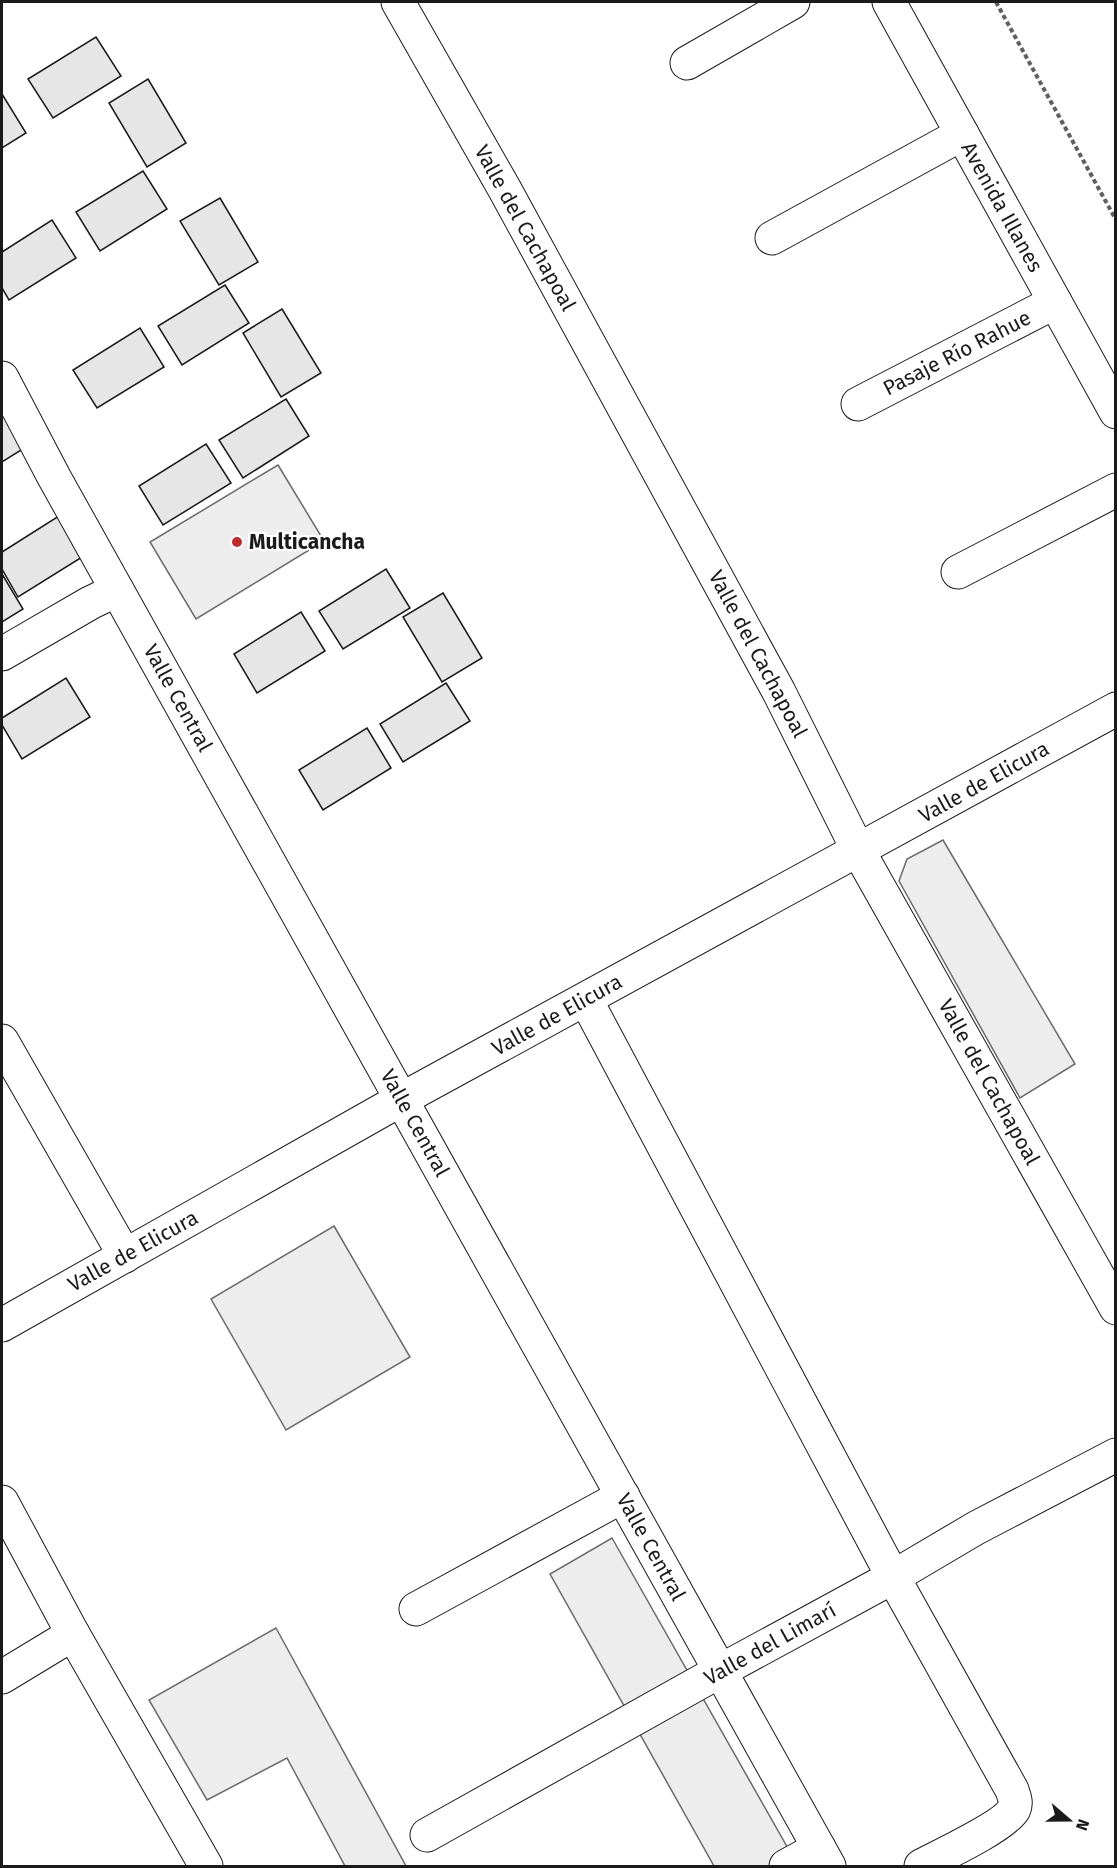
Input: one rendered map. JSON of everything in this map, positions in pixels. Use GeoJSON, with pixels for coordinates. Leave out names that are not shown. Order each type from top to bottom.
{"type":"FeatureCollection","features":[{"type":"Feature","properties":{"kind":"street","name":"Valle del Cachapoal"},"geometry":{"type":"LineString","coordinates":[[398,2],[504,188],[774,681],[858,849],[1116,1308]]}},
{"type":"Feature","properties":{"kind":"street"},"geometry":{"type":"LineString","coordinates":[[687,63],[792,2]]}},
{"type":"Feature","properties":{"kind":"street","name":"Avenida Illanes"},"geometry":{"type":"LineString","coordinates":[[889,2],[1116,412]]}},
{"type":"Feature","properties":{"kind":"street"},"geometry":{"type":"LineString","coordinates":[[772,238],[962,134]]}},
{"type":"Feature","properties":{"kind":"street","name":"Pasaje Río Rahue"},"geometry":{"type":"LineString","coordinates":[[858,404],[1055,302]]}},
{"type":"Feature","properties":{"kind":"street","name":"Valle Central"},"geometry":{"type":"LineString","coordinates":[[2,378],[54,477],[824,1857]]}},
{"type":"Feature","properties":{"kind":"street"},"geometry":{"type":"LineString","coordinates":[[958,572],[1116,490]]}},
{"type":"Feature","properties":{"kind":"street"},"geometry":{"type":"LineString","coordinates":[[2,654],[117,590]]}},
{"type":"Feature","properties":{"kind":"street","name":"Valle de Elicura"},"geometry":{"type":"LineString","coordinates":[[2,1324],[402,1099],[1116,709]]}},
{"type":"Feature","properties":{"kind":"street"},"geometry":{"type":"LineString","coordinates":[[586,1000],[892,1577],[1012,1790],[1016,1801],[1009,1815],[995,1826],[921,1866]]}},
{"type":"Feature","properties":{"kind":"street"},"geometry":{"type":"LineString","coordinates":[[2,1041],[125,1256]]}},
{"type":"Feature","properties":{"kind":"street","name":"Valle del Limarí"},"geometry":{"type":"LineString","coordinates":[[427,1835],[976,1528],[1116,1455]]}},
{"type":"Feature","properties":{"kind":"street"},"geometry":{"type":"LineString","coordinates":[[416,1610],[623,1496]]}},
{"type":"Feature","properties":{"kind":"street"},"geometry":{"type":"LineString","coordinates":[[2,1502],[206,1866]]}},
{"type":"Feature","properties":{"kind":"street"},"geometry":{"type":"LineString","coordinates":[[2,1677],[74,1634]]}},
{"type":"Feature","properties":{"kind":"street"},"geometry":{"type":"LineString","coordinates":[[786,1866],[824,1857]]}},
{"type":"Feature","properties":{"kind":"path"},"geometry":{"type":"LineString","coordinates":[[996,2],[1116,220]]}},
{"type":"Feature","properties":{"kind":"shaded area","name":"Multicancha"},"geometry":{"type":"Polygon","coordinates":[[[278,465],[324,541],[196,619],[150,542],[278,465]]]}},
{"type":"Feature","properties":{"kind":"shaded area"},"geometry":{"type":"Polygon","coordinates":[[[943,840],[1075,1064],[1020,1098],[899,881],[907,859],[943,840]]]}},
{"type":"Feature","properties":{"kind":"shaded area"},"geometry":{"type":"Polygon","coordinates":[[[334,1226],[410,1357],[286,1430],[211,1299],[334,1226]]]}},
{"type":"Feature","properties":{"kind":"shaded area"},"geometry":{"type":"Polygon","coordinates":[[[612,1538],[798,1866],[714,1866],[550,1574],[612,1538]]]}},
{"type":"Feature","properties":{"kind":"shaded area"},"geometry":{"type":"Polygon","coordinates":[[[276,1628],[406,1866],[345,1866],[287,1758],[207,1800],[149,1700],[276,1628]]]}},
{"type":"Feature","properties":{"kind":"building"},"geometry":{"type":"Polygon","coordinates":[[[96,37],[121,76],[53,118],[28,79],[96,37]]]}},
{"type":"Feature","properties":{"kind":"building"},"geometry":{"type":"Polygon","coordinates":[[[148,79],[186,143],[147,167],[109,103],[148,79]]]}},
{"type":"Feature","properties":{"kind":"building"},"geometry":{"type":"Polygon","coordinates":[[[2,94],[26,133],[2,148],[2,94]]]}},
{"type":"Feature","properties":{"kind":"building"},"geometry":{"type":"Polygon","coordinates":[[[143,171],[167,209],[100,251],[76,212],[143,171]]]}},
{"type":"Feature","properties":{"kind":"building"},"geometry":{"type":"Polygon","coordinates":[[[220,198],[258,262],[219,285],[180,221],[220,198]]]}},
{"type":"Feature","properties":{"kind":"building"},"geometry":{"type":"Polygon","coordinates":[[[52,220],[76,258],[9,300],[2,288],[2,252],[52,220]]]}},
{"type":"Feature","properties":{"kind":"building"},"geometry":{"type":"Polygon","coordinates":[[[225,285],[249,323],[182,365],[158,326],[225,285]]]}},
{"type":"Feature","properties":{"kind":"building"},"geometry":{"type":"Polygon","coordinates":[[[282,309],[321,373],[281,397],[243,333],[282,309]]]}},
{"type":"Feature","properties":{"kind":"building"},"geometry":{"type":"Polygon","coordinates":[[[140,328],[164,367],[97,408],[73,370],[140,328]]]}},
{"type":"Feature","properties":{"kind":"building"},"geometry":{"type":"Polygon","coordinates":[[[286,399],[309,436],[243,478],[219,440],[286,399]]]}},
{"type":"Feature","properties":{"kind":"building"},"geometry":{"type":"Polygon","coordinates":[[[2,409],[26,447],[2,462],[2,409]]]}},
{"type":"Feature","properties":{"kind":"building"},"geometry":{"type":"Polygon","coordinates":[[[206,444],[231,483],[163,525],[139,486],[206,444]]]}},
{"type":"Feature","properties":{"kind":"building"},"geometry":{"type":"Polygon","coordinates":[[[62,514],[87,554],[18,597],[2,569],[2,552],[62,514]]]}},
{"type":"Feature","properties":{"kind":"building"},"geometry":{"type":"Polygon","coordinates":[[[386,569],[410,608],[343,649],[319,611],[386,569]]]}},
{"type":"Feature","properties":{"kind":"building"},"geometry":{"type":"Polygon","coordinates":[[[2,574],[23,609],[2,622],[2,574]]]}},
{"type":"Feature","properties":{"kind":"building"},"geometry":{"type":"Polygon","coordinates":[[[443,593],[482,658],[442,682],[403,617],[443,593]]]}},
{"type":"Feature","properties":{"kind":"building"},"geometry":{"type":"Polygon","coordinates":[[[301,612],[325,651],[257,693],[234,654],[301,612]]]}},
{"type":"Feature","properties":{"kind":"building"},"geometry":{"type":"Polygon","coordinates":[[[66,678],[90,717],[22,759],[2,725],[2,718],[66,678]]]}},
{"type":"Feature","properties":{"kind":"building"},"geometry":{"type":"Polygon","coordinates":[[[446,683],[470,721],[403,762],[380,724],[446,683]]]}},
{"type":"Feature","properties":{"kind":"building"},"geometry":{"type":"Polygon","coordinates":[[[367,728],[391,768],[323,810],[299,770],[367,728]]]}},
{"type":"Feature","properties":{"kind":"place","name":"Multicancha"},"geometry":{"type":"Point","coordinates":[237,542]}}]}
